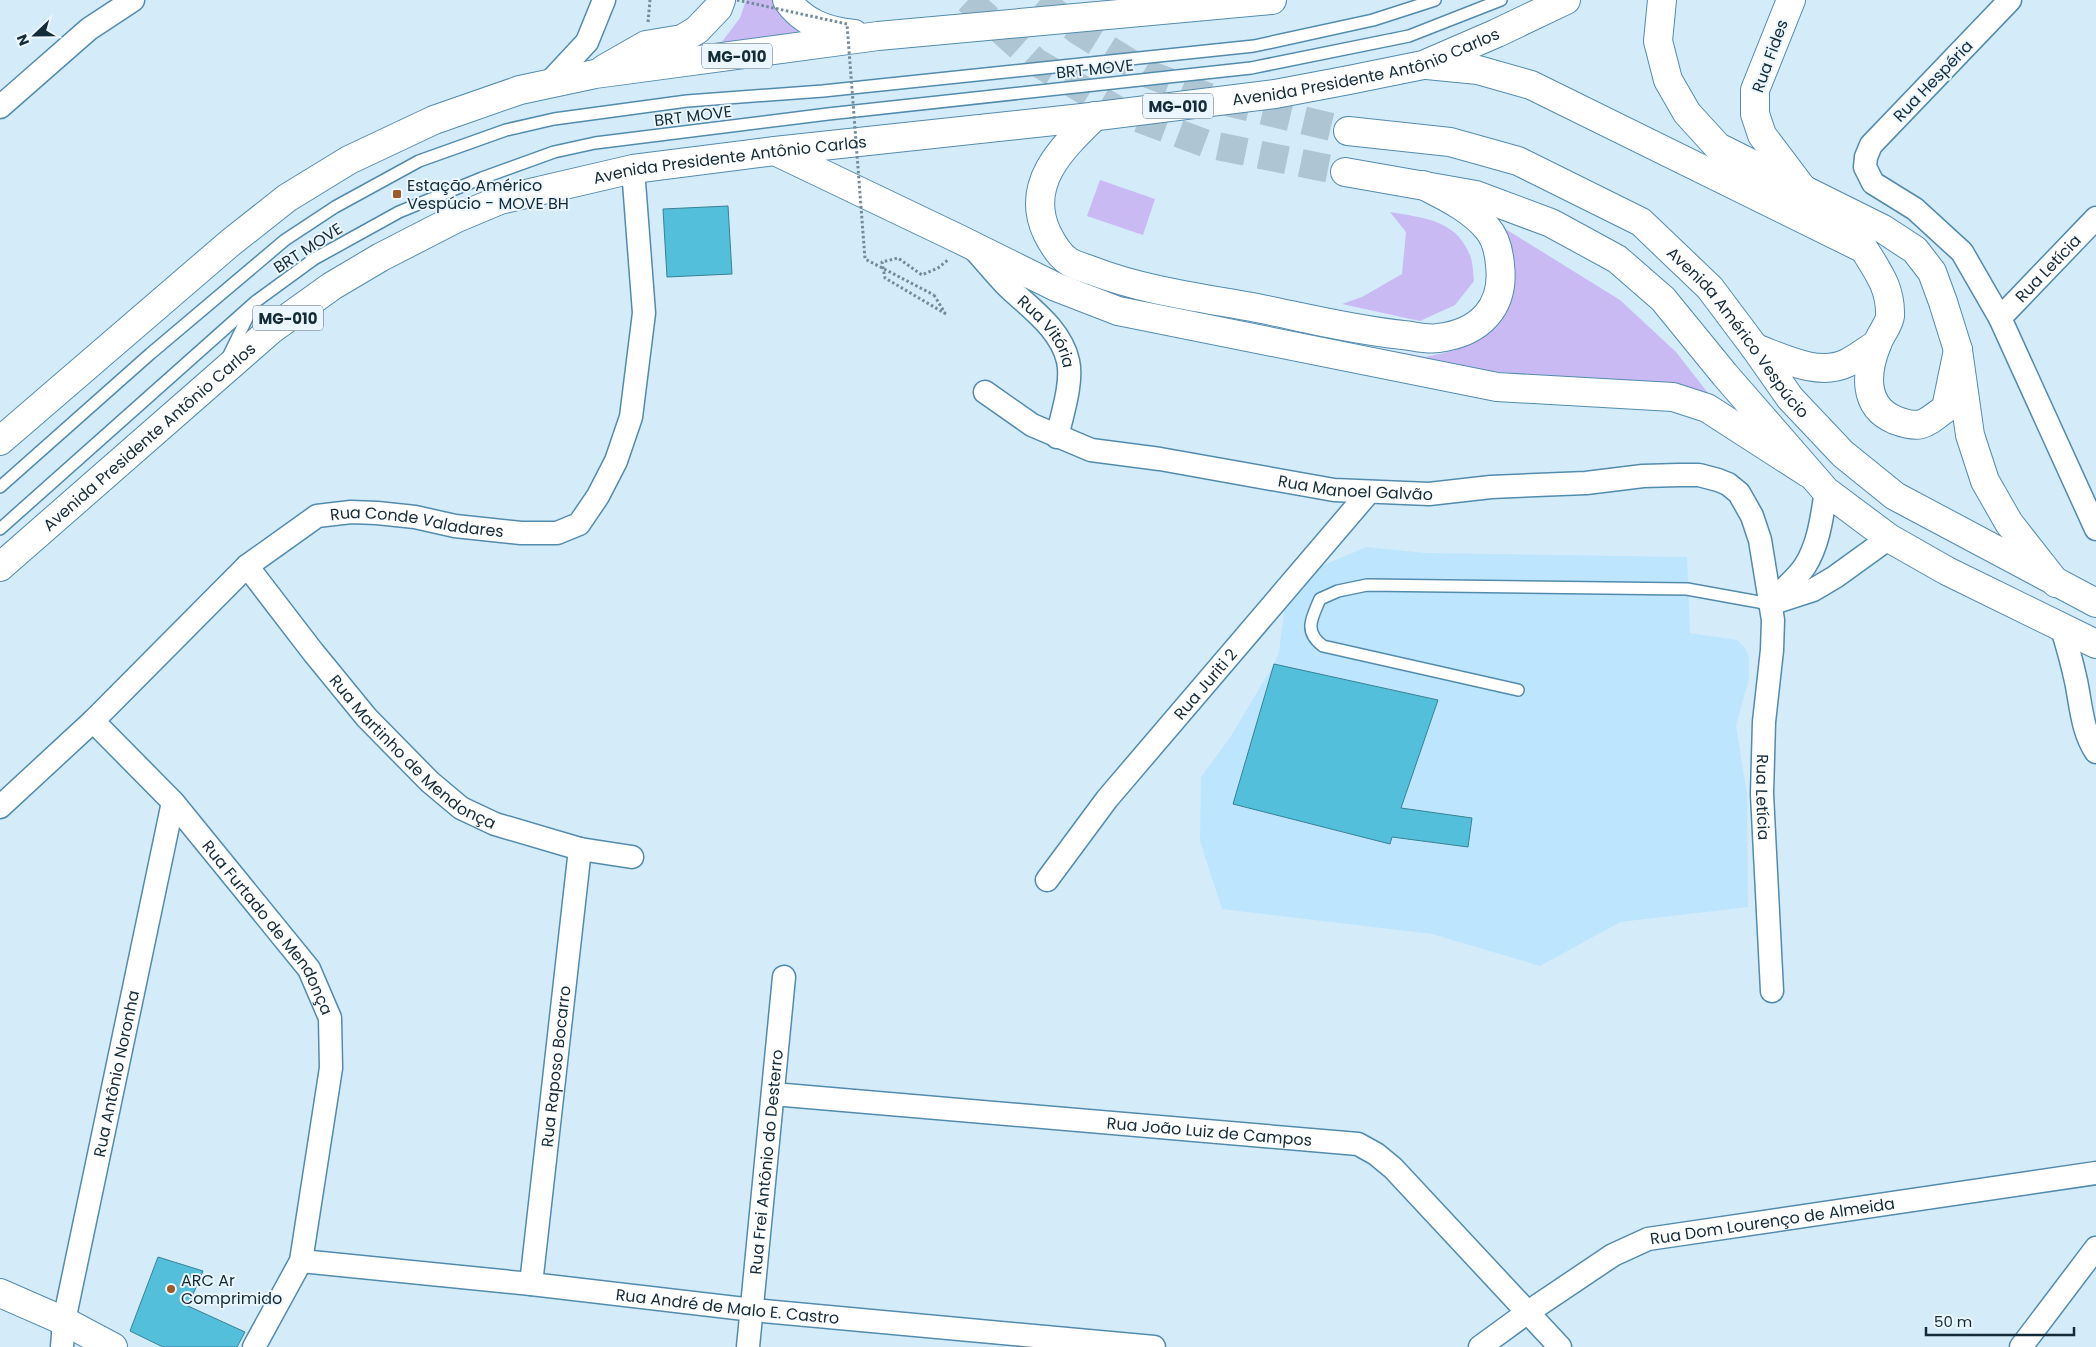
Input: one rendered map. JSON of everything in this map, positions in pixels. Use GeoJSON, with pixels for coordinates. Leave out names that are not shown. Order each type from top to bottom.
{"type":"FeatureCollection","features":[{"type":"Feature","properties":{"kind":"main road"},"geometry":{"type":"LineString","coordinates":[[595,74],[646,45],[682,39],[697,30],[718,8],[721,0]]}},
{"type":"Feature","properties":{"kind":"main road"},"geometry":{"type":"LineString","coordinates":[[787,0],[795,11],[813,24],[838,32],[878,36]]}},
{"type":"Feature","properties":{"kind":"main road"},"geometry":{"type":"LineString","coordinates":[[1097,15],[1117,5],[1135,0]]}},
{"type":"Feature","properties":{"kind":"main road","name":"MG-010"},"geometry":{"type":"LineString","coordinates":[[0,441],[230,243],[287,198],[349,160],[434,120],[520,90],[546,86],[595,74],[878,36],[1272,0]]}},
{"type":"Feature","properties":{"kind":"main road","name":"Avenida Presidente Antônio Carlos"},"geometry":{"type":"LineString","coordinates":[[0,567],[272,329],[332,286],[381,256],[457,218],[500,200],[634,169],[774,151],[1095,116],[1275,94],[1423,65],[1566,0]]}},
{"type":"Feature","properties":{"kind":"main road"},"geometry":{"type":"LineString","coordinates":[[1662,0],[1658,41],[1668,80],[1687,113],[1718,147],[1883,229],[1915,250],[1932,272],[1958,350],[1970,435],[1985,481],[2009,523],[2056,583]]}},
{"type":"Feature","properties":{"kind":"main road","name":"Rua Fides"},"geometry":{"type":"LineString","coordinates":[[1791,0],[1755,90],[1755,114],[1762,135],[1802,188]]}},
{"type":"Feature","properties":{"kind":"main road"},"geometry":{"type":"LineString","coordinates":[[1423,65],[1478,70],[1531,85],[1864,250],[1888,288],[1890,318],[1877,344],[1869,372],[1871,397],[1878,409],[1891,418],[1910,426],[1924,425],[1946,408],[1958,350]]}},
{"type":"Feature","properties":{"kind":"main road"},"geometry":{"type":"LineString","coordinates":[[1095,116],[1065,145],[1051,163],[1041,189],[1040,206],[1044,227],[1053,245],[1068,261],[1119,281],[1379,333],[1438,338],[1470,329],[1489,315],[1499,295],[1501,274],[1498,251],[1489,230],[1468,210],[1423,185]]}},
{"type":"Feature","properties":{"kind":"main road","name":"Avenida Américo Vespúcio"},"geometry":{"type":"LineString","coordinates":[[1348,132],[1450,142],[1518,161],[1641,222],[1710,288],[1756,348],[1796,405],[1843,454],[1895,496],[2096,603]]}},
{"type":"Feature","properties":{"kind":"main road"},"geometry":{"type":"LineString","coordinates":[[774,151],[1056,287],[1118,311],[1497,387],[1673,397],[1707,408],[1817,482],[1889,538],[1947,571],[2096,644]]}},
{"type":"Feature","properties":{"kind":"main road"},"geometry":{"type":"LineString","coordinates":[[1345,172],[1476,195],[1551,223],[1617,259],[1662,299],[1817,482]]}},
{"type":"Feature","properties":{"kind":"main road"},"geometry":{"type":"LineString","coordinates":[[1756,348],[1800,365],[1820,368],[1846,364],[1877,344]]}},
{"type":"Feature","properties":{"kind":"main road"},"geometry":{"type":"LineString","coordinates":[[0,1292],[63,1334],[113,1347]]}},
{"type":"Feature","properties":{"kind":"street"},"geometry":{"type":"LineString","coordinates":[[0,107],[89,29],[133,0]]}},
{"type":"Feature","properties":{"kind":"street"},"geometry":{"type":"LineString","coordinates":[[546,86],[587,42],[604,0]]}},
{"type":"Feature","properties":{"kind":"street","name":"Rua Hespéria"},"geometry":{"type":"LineString","coordinates":[[2000,318],[1962,252],[1915,209],[1873,183],[1865,167],[1866,157],[1871,146],[2010,0]]}},
{"type":"Feature","properties":{"kind":"street","name":"Rua Conde Valadares"},"geometry":{"type":"LineString","coordinates":[[0,807],[93,721],[247,566],[317,516],[352,512],[378,513],[414,517],[455,526],[521,533],[557,533],[579,524],[598,496],[616,461],[631,417],[644,313],[634,169]]}},
{"type":"Feature","properties":{"kind":"street","name":"Rua Letícia"},"geometry":{"type":"LineString","coordinates":[[2000,318],[2096,218]]}},
{"type":"Feature","properties":{"kind":"street","name":"Rua Vitória"},"geometry":{"type":"LineString","coordinates":[[965,242],[1006,286],[1048,324],[1062,346],[1068,361],[1069,376],[1057,437]]}},
{"type":"Feature","properties":{"kind":"street"},"geometry":{"type":"LineString","coordinates":[[2000,318],[2094,519]]}},
{"type":"Feature","properties":{"kind":"street","name":"Rua Manoel Galvão"},"geometry":{"type":"LineString","coordinates":[[985,392],[1032,425],[1091,450],[1160,459],[1334,490],[1429,494],[1491,487],[1586,483],[1642,476],[1699,475],[1728,484],[1739,492]]}},
{"type":"Feature","properties":{"kind":"street"},"geometry":{"type":"LineString","coordinates":[[1770,604],[1805,566],[1812,552],[1820,525],[1817,482]]}},
{"type":"Feature","properties":{"kind":"street","name":"Rua Juriti 2"},"geometry":{"type":"LineString","coordinates":[[1047,880],[1107,799],[1369,492]]}},
{"type":"Feature","properties":{"kind":"street","name":"Rua Letícia"},"geometry":{"type":"LineString","coordinates":[[1739,492],[1752,516],[1760,540],[1773,620],[1772,650],[1764,722],[1762,794],[1772,991]]}},
{"type":"Feature","properties":{"kind":"street"},"geometry":{"type":"LineString","coordinates":[[1770,604],[1813,590],[1835,577],[1889,538]]}},
{"type":"Feature","properties":{"kind":"street","name":"Rua Martinho de Mendonça"},"geometry":{"type":"LineString","coordinates":[[247,566],[313,652],[368,718],[430,782],[461,808],[495,824],[580,848],[632,857]]}},
{"type":"Feature","properties":{"kind":"street"},"geometry":{"type":"LineString","coordinates":[[2061,626],[2070,657],[2082,714],[2091,745],[2096,752]]}},
{"type":"Feature","properties":{"kind":"street","name":"Rua Furtado de Mendonça"},"geometry":{"type":"LineString","coordinates":[[93,721],[173,802],[309,969],[330,1018],[331,1068],[301,1261],[254,1347]]}},
{"type":"Feature","properties":{"kind":"street","name":"Rua Antônio Noronha"},"geometry":{"type":"LineString","coordinates":[[63,1334],[173,802]]}},
{"type":"Feature","properties":{"kind":"street","name":"Rua Raposo Bocarro"},"geometry":{"type":"LineString","coordinates":[[531,1284],[580,848]]}},
{"type":"Feature","properties":{"kind":"street","name":"Rua Frei Antônio do Desterro"},"geometry":{"type":"LineString","coordinates":[[748,1347],[784,977]]}},
{"type":"Feature","properties":{"kind":"street","name":"Rua João Luiz de Campos"},"geometry":{"type":"LineString","coordinates":[[773,1094],[1358,1144],[1376,1154],[1393,1168],[1560,1347]]}},
{"type":"Feature","properties":{"kind":"street","name":"Rua Dom Lourenço de Almeida"},"geometry":{"type":"LineString","coordinates":[[1480,1347],[1613,1254],[1648,1239],[2096,1174]]}},
{"type":"Feature","properties":{"kind":"street"},"geometry":{"type":"LineString","coordinates":[[2021,1347],[2096,1248]]}},
{"type":"Feature","properties":{"kind":"street","name":"Rua André de Malo E. Castro"},"geometry":{"type":"LineString","coordinates":[[301,1261],[531,1284],[752,1310],[1154,1347]]}},
{"type":"Feature","properties":{"kind":"lane","name":"BRT MOVE"},"geometry":{"type":"LineString","coordinates":[[0,487],[150,354],[285,240],[334,207],[419,161],[506,130],[554,119],[687,102],[823,91],[1254,46],[1373,20],[1435,0]]}},
{"type":"Feature","properties":{"kind":"lane","name":"BRT MOVE"},"geometry":{"type":"LineString","coordinates":[[0,529],[255,302],[314,259],[399,212],[482,178],[554,152],[595,144],[828,114],[1251,68],[1409,36],[1501,0]]}},
{"type":"Feature","properties":{"kind":"lane"},"geometry":{"type":"LineString","coordinates":[[218,376],[255,302]]}},
{"type":"Feature","properties":{"kind":"lane"},"geometry":{"type":"LineString","coordinates":[[1518,690],[1323,646],[1314,639],[1311,626],[1312,617],[1320,598],[1338,591],[1367,584],[1687,589],[1770,604]]}},
{"type":"Feature","properties":{"kind":"path"},"geometry":{"type":"LineString","coordinates":[[737,0],[846,24],[865,259],[934,295],[946,314],[885,278],[882,262],[898,258],[922,275],[938,268],[965,242]]}},
{"type":"Feature","properties":{"kind":"shaded area"},"geometry":{"type":"Polygon","coordinates":[[[746,0],[779,0],[806,33],[721,43],[740,18],[746,0]]]}},
{"type":"Feature","properties":{"kind":"shaded area"},"geometry":{"type":"Polygon","coordinates":[[[1100,180],[1155,199],[1143,235],[1087,216],[1100,180]]]}},
{"type":"Feature","properties":{"kind":"shaded area"},"geometry":{"type":"Polygon","coordinates":[[[1390,212],[1436,222],[1455,233],[1463,242],[1471,259],[1474,281],[1455,305],[1420,321],[1342,304],[1362,297],[1402,274],[1406,232],[1390,212]]]}},
{"type":"Feature","properties":{"kind":"shaded area"},"geometry":{"type":"Polygon","coordinates":[[[1499,225],[1620,300],[1676,352],[1708,393],[1653,383],[1486,371],[1285,332],[1426,357],[1462,348],[1493,327],[1499,225]]]}},
{"type":"Feature","properties":{"kind":"shaded area"},"geometry":{"type":"Polygon","coordinates":[[[1057,271],[1146,301],[1200,314],[1093,292],[1053,276],[1057,271]]]}},
{"type":"Feature","properties":{"kind":"shaded area"},"geometry":{"type":"Polygon","coordinates":[[[1200,314],[1285,332],[1239,323],[1200,314]]]}},
{"type":"Feature","properties":{"kind":"shaded area"},"geometry":{"type":"Polygon","coordinates":[[[1366,547],[1425,553],[1687,557],[1690,633],[1737,640],[1746,649],[1749,658],[1749,679],[1736,725],[1747,794],[1748,907],[1620,922],[1540,966],[1432,934],[1222,909],[1200,841],[1201,777],[1231,736],[1274,664],[1279,652],[1285,604],[1317,568],[1366,547]]]}},
{"type":"Feature","properties":{"kind":"building"},"geometry":{"type":"Polygon","coordinates":[[[728,206],[732,274],[667,277],[663,209],[728,206]]]}},
{"type":"Feature","properties":{"kind":"building"},"geometry":{"type":"Polygon","coordinates":[[[1274,664],[1438,700],[1401,808],[1472,818],[1468,847],[1392,837],[1390,844],[1233,804],[1274,664]]]}},
{"type":"Feature","properties":{"kind":"building","name":"ARC Ar Comprimido"},"geometry":{"type":"Polygon","coordinates":[[[158,1257],[203,1271],[188,1306],[245,1332],[237,1347],[163,1347],[130,1331],[158,1257]]]}},
{"type":"Feature","properties":{"kind":"tunnel"},"geometry":{"type":"LineString","coordinates":[[968,0],[1036,62],[1119,111],[1207,144],[1345,172]]}},
{"type":"Feature","properties":{"kind":"tunnel"},"geometry":{"type":"LineString","coordinates":[[1040,0],[1077,30],[1148,74],[1214,99],[1348,131]]}},
{"type":"Feature","properties":{"kind":"place","name":"Estação Américo Vespúcio - MOVE BH"},"geometry":{"type":"Point","coordinates":[397,194]}},
{"type":"Feature","properties":{"kind":"place","name":"ARC Ar Comprimido"},"geometry":{"type":"Point","coordinates":[171,1289]}}]}
